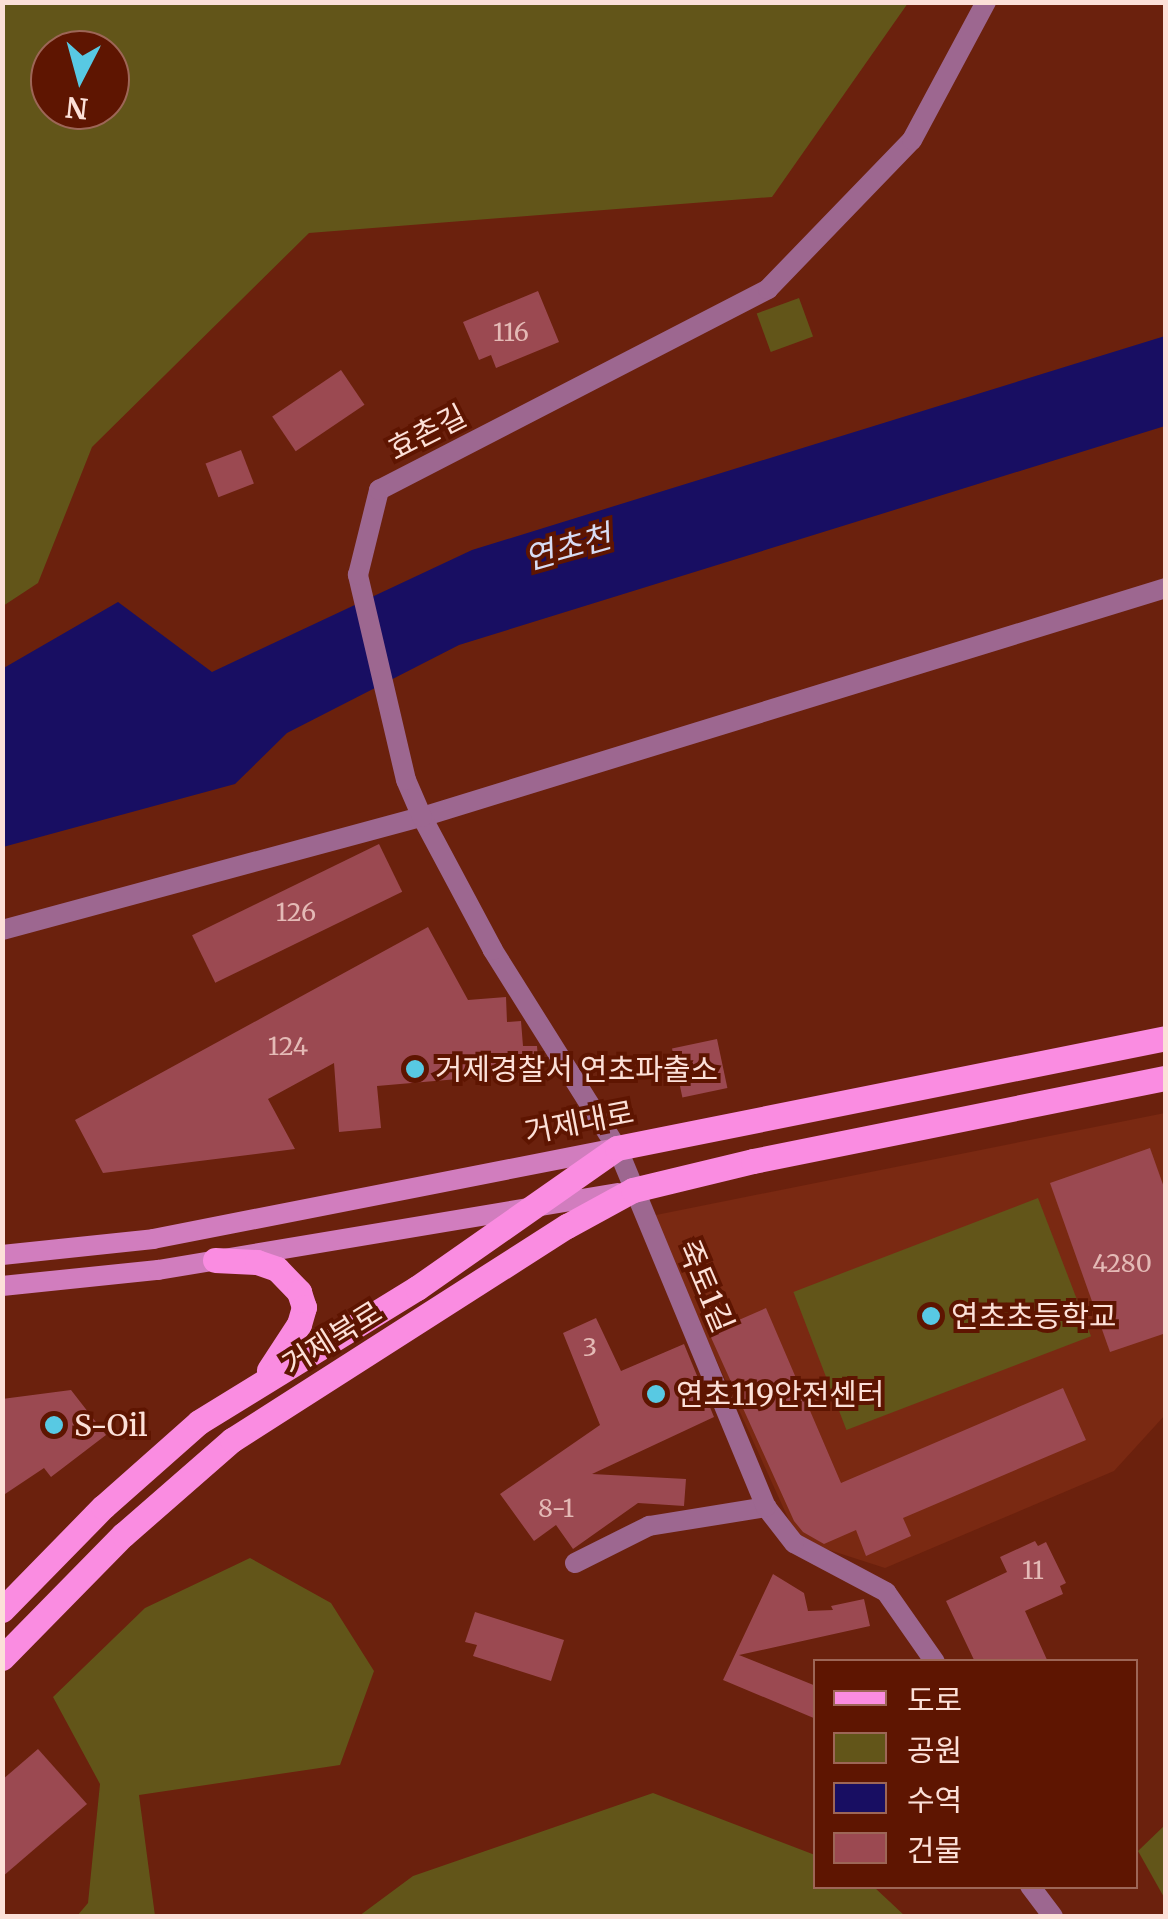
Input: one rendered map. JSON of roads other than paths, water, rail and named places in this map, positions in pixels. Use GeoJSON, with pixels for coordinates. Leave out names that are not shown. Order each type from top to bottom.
{"type":"FeatureCollection","features":[{"type":"Feature","properties":{"kind":"main road","name":"거제대로"},"geometry":{"type":"LineString","coordinates":[[2,1255],[153,1239],[1166,1038]]}},
{"type":"Feature","properties":{"kind":"main road","name":"거제북로"},"geometry":{"type":"LineString","coordinates":[[2,1658],[123,1535],[232,1440],[567,1226],[634,1190],[753,1160],[1166,1078]]}},
{"type":"Feature","properties":{"kind":"main road","name":"거제북로"},"geometry":{"type":"LineString","coordinates":[[2,1610],[103,1507],[199,1422],[537,1208],[617,1148]]}},
{"type":"Feature","properties":{"kind":"main road"},"geometry":{"type":"LineString","coordinates":[[2,1286],[215,1260],[634,1190]]}},
{"type":"Feature","properties":{"kind":"main road"},"geometry":{"type":"LineString","coordinates":[[215,1260],[258,1262],[278,1269],[292,1280],[303,1303],[290,1341],[254,1387]]}},
{"type":"Feature","properties":{"kind":"street","name":"효촌길"},"geometry":{"type":"LineString","coordinates":[[617,1148],[493,950],[422,818],[406,780],[358,576],[379,490],[768,289],[912,140],[986,2]]}},
{"type":"Feature","properties":{"kind":"street"},"geometry":{"type":"LineString","coordinates":[[2,930],[422,818],[1166,588]]}},
{"type":"Feature","properties":{"kind":"street","name":"죽토1길"},"geometry":{"type":"LineString","coordinates":[[617,1148],[766,1507],[794,1543],[886,1592],[933,1659]]}},
{"type":"Feature","properties":{"kind":"street"},"geometry":{"type":"LineString","coordinates":[[576,1563],[649,1526],[766,1507]]}},
{"type":"Feature","properties":{"kind":"street"},"geometry":{"type":"LineString","coordinates":[[1032,1889],[1053,1916]]}},
{"type":"Feature","properties":{"kind":"water","name":"연초천"},"geometry":{"type":"Polygon","coordinates":[[[1165,336],[1165,426],[459,645],[287,733],[235,784],[3,847],[2,669],[118,602],[212,672],[472,550],[1165,336]]]}},
{"type":"Feature","properties":{"kind":"place","name":"거제경찰서 연초파출소"},"geometry":{"type":"Point","coordinates":[415,1069]}},
{"type":"Feature","properties":{"kind":"place","name":"연초초등학교"},"geometry":{"type":"Point","coordinates":[931,1316]}},
{"type":"Feature","properties":{"kind":"place","name":"연초119안전센터"},"geometry":{"type":"Point","coordinates":[656,1394]}},
{"type":"Feature","properties":{"kind":"place","name":"S-Oil"},"geometry":{"type":"Point","coordinates":[54,1425]}}]}
